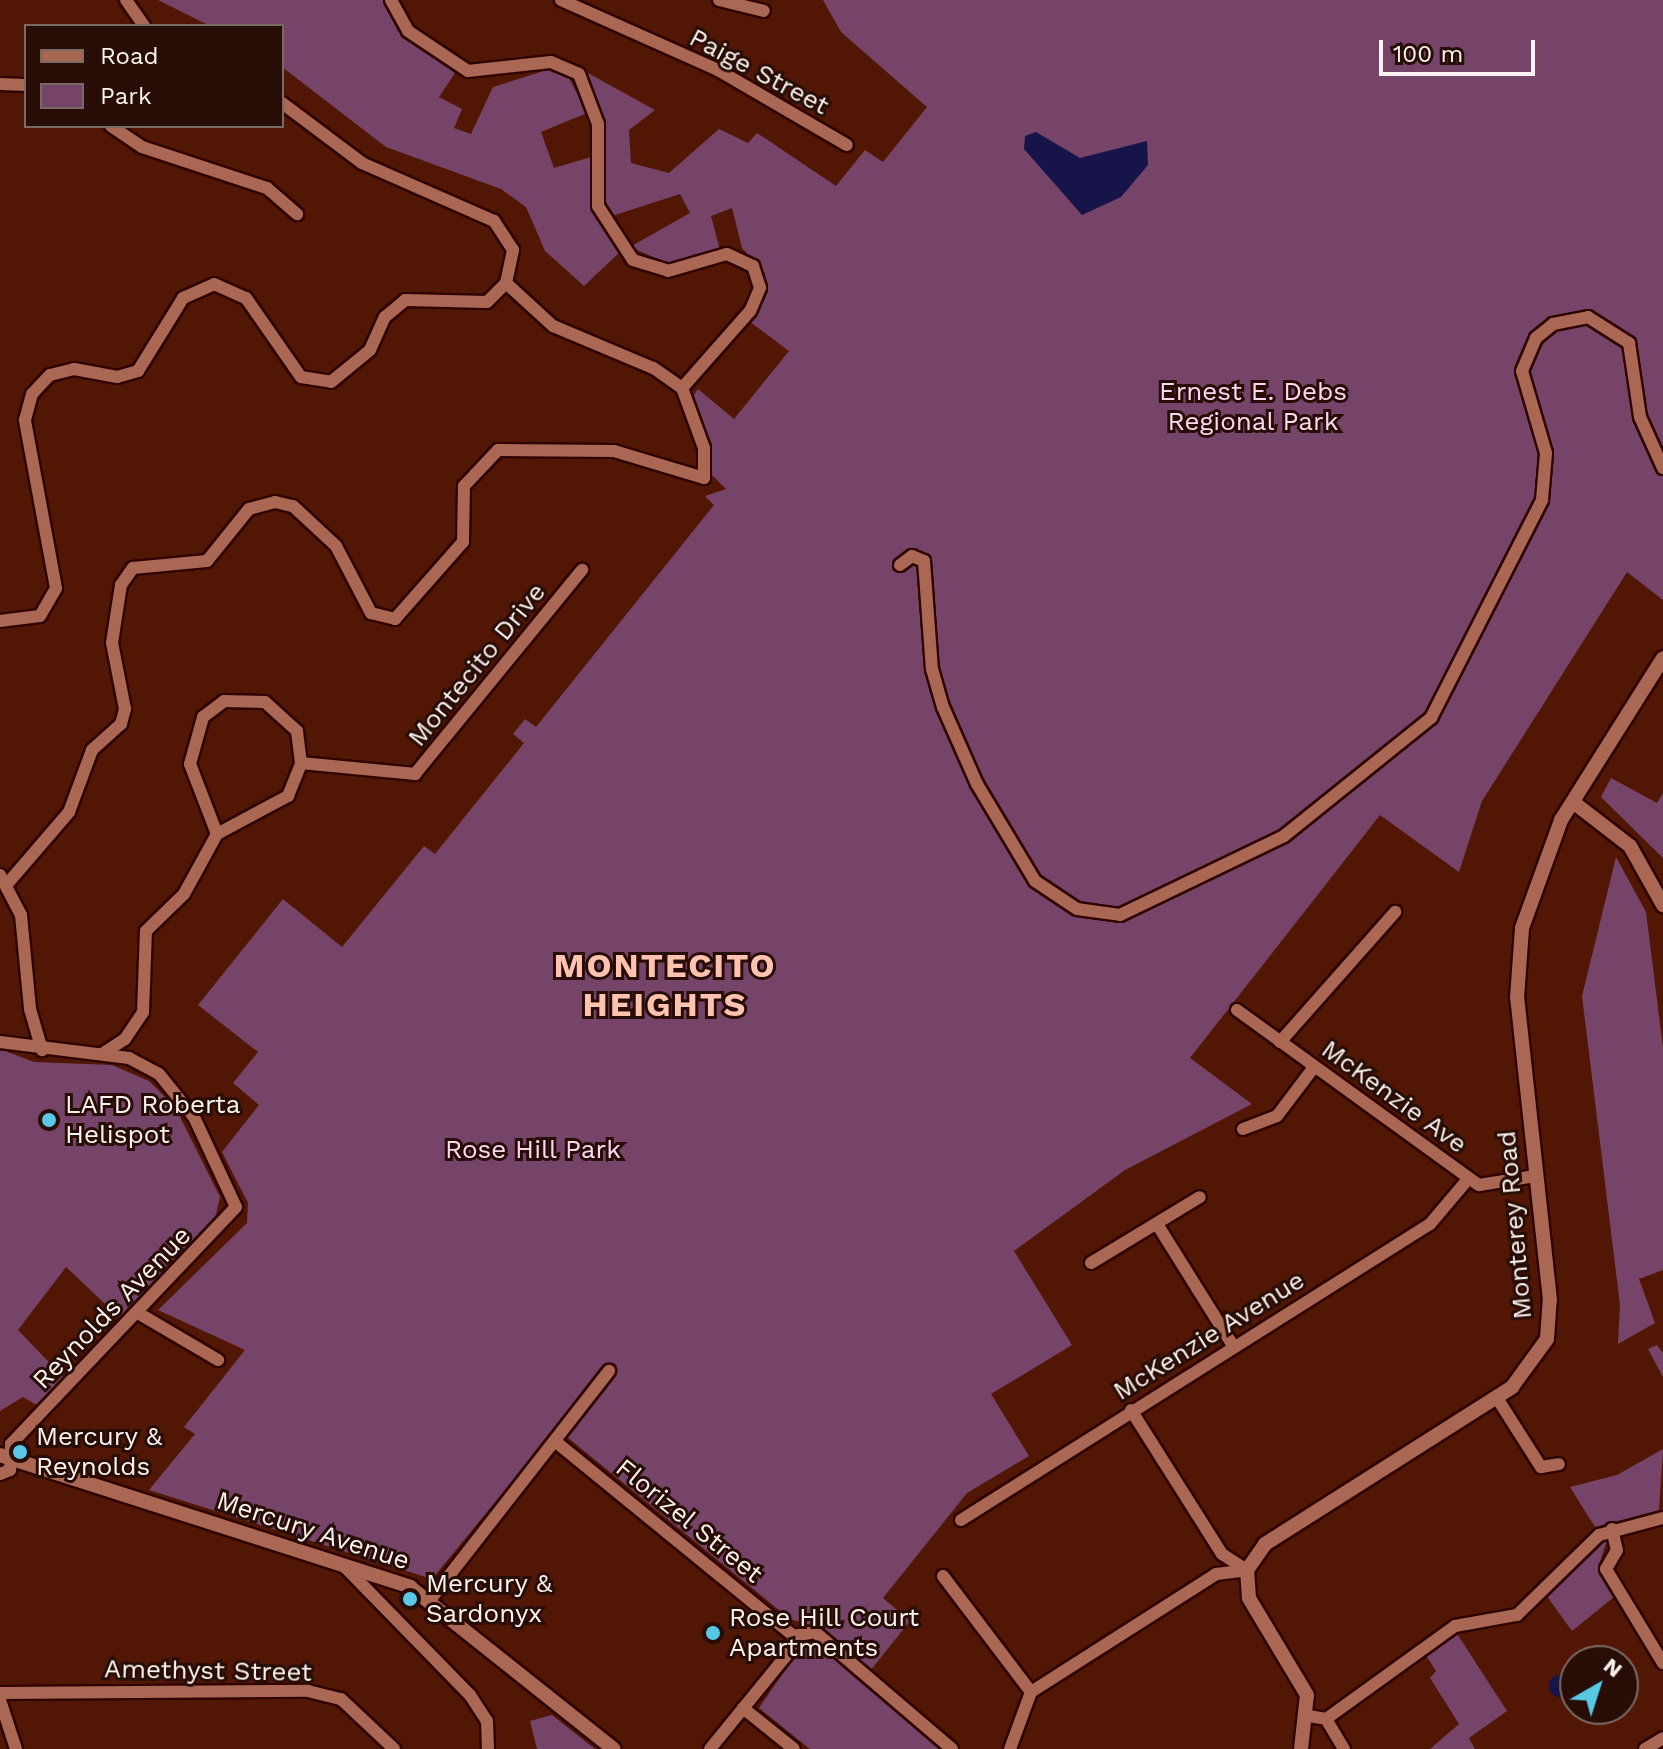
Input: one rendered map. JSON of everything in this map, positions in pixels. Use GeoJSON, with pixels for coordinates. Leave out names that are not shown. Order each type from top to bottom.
{"type":"FeatureCollection","features":[{"type":"Feature","properties":{"kind":"street"},"geometry":{"type":"LineString","coordinates":[[126,0],[143,24]]}},
{"type":"Feature","properties":{"kind":"street"},"geometry":{"type":"LineString","coordinates":[[391,0],[408,31],[468,71],[551,62],[579,74],[598,124],[598,206],[622,251],[658,271],[738,255],[758,272],[758,295],[682,388]]}},
{"type":"Feature","properties":{"kind":"street","name":"Paige Street"},"geometry":{"type":"LineString","coordinates":[[561,0],[718,70],[847,145]]}},
{"type":"Feature","properties":{"kind":"street"},"geometry":{"type":"LineString","coordinates":[[719,0],[764,11]]}},
{"type":"Feature","properties":{"kind":"street"},"geometry":{"type":"LineString","coordinates":[[0,84],[24,85]]}},
{"type":"Feature","properties":{"kind":"street"},"geometry":{"type":"LineString","coordinates":[[0,621],[40,616],[56,588],[25,420],[32,394],[50,375],[74,369],[117,377],[138,371],[183,298],[214,284],[246,298],[301,377],[331,382],[370,350],[385,317],[405,300],[487,302],[506,283],[513,250],[502,227],[362,163],[284,104]]}},
{"type":"Feature","properties":{"kind":"street"},"geometry":{"type":"LineString","coordinates":[[114,128],[142,147],[267,188],[297,214]]}},
{"type":"Feature","properties":{"kind":"street"},"geometry":{"type":"LineString","coordinates":[[42,1050],[30,1009],[21,915],[4,879],[69,812],[92,750],[121,724],[125,709],[112,643],[121,585],[133,568],[207,561],[249,509],[275,502],[293,506],[336,546],[371,613],[395,619],[463,542],[464,486],[498,450],[614,451],[704,478],[704,448],[682,388],[653,368],[553,326],[506,283]]}},
{"type":"Feature","properties":{"kind":"street"},"geometry":{"type":"LineString","coordinates":[[900,565],[912,556],[924,561],[928,639],[943,707],[977,784],[1035,881],[1077,909],[1120,915],[1284,836],[1409,739],[1445,699],[1542,500],[1546,453],[1522,371],[1536,338],[1570,317],[1618,331],[1636,359],[1640,417],[1663,468]]}},
{"type":"Feature","properties":{"kind":"street"},"geometry":{"type":"LineString","coordinates":[[1640,417],[1663,459]]}},
{"type":"Feature","properties":{"kind":"street","name":"Montecito Drive"},"geometry":{"type":"LineString","coordinates":[[301,763],[415,774],[582,570]]}},
{"type":"Feature","properties":{"kind":"street","name":"Monterey Road"},"geometry":{"type":"LineString","coordinates":[[1247,1570],[1265,1544],[1497,1398],[1526,1372],[1547,1339],[1550,1300],[1517,998],[1522,928],[1540,866],[1573,802],[1663,658]]}},
{"type":"Feature","properties":{"kind":"street"},"geometry":{"type":"LineString","coordinates":[[0,1042],[42,1050],[102,1054],[125,1039],[143,1012],[146,931],[184,894],[217,834],[288,796],[301,763],[297,731],[265,702],[224,701],[203,717],[190,764],[217,834]]}},
{"type":"Feature","properties":{"kind":"street"},"geometry":{"type":"LineString","coordinates":[[1573,802],[1630,846],[1663,905]]}},
{"type":"Feature","properties":{"kind":"street"},"geometry":{"type":"LineString","coordinates":[[1280,1042],[1395,912]]}},
{"type":"Feature","properties":{"kind":"street","name":"McKenzie Ave"},"geometry":{"type":"LineString","coordinates":[[1237,1010],[1479,1185],[1535,1176]]}},
{"type":"Feature","properties":{"kind":"street","name":"Reynolds Avenue"},"geometry":{"type":"LineString","coordinates":[[0,1474],[10,1470],[4,1457],[11,1444],[236,1207],[183,1099],[145,1064],[102,1054]]}},
{"type":"Feature","properties":{"kind":"street"},"geometry":{"type":"LineString","coordinates":[[1243,1129],[1277,1116],[1314,1067]]}},
{"type":"Feature","properties":{"kind":"street","name":"McKenzie Avenue"},"geometry":{"type":"LineString","coordinates":[[961,1520],[1430,1224],[1469,1178]]}},
{"type":"Feature","properties":{"kind":"street"},"geometry":{"type":"LineString","coordinates":[[1091,1263],[1200,1197]]}},
{"type":"Feature","properties":{"kind":"street"},"geometry":{"type":"LineString","coordinates":[[1157,1224],[1234,1347]]}},
{"type":"Feature","properties":{"kind":"street"},"geometry":{"type":"LineString","coordinates":[[138,1313],[218,1360]]}},
{"type":"Feature","properties":{"kind":"street"},"geometry":{"type":"LineString","coordinates":[[430,1600],[609,1371]]}},
{"type":"Feature","properties":{"kind":"street"},"geometry":{"type":"LineString","coordinates":[[1497,1398],[1541,1467],[1559,1464]]}},
{"type":"Feature","properties":{"kind":"street"},"geometry":{"type":"LineString","coordinates":[[1131,1410],[1222,1554],[1247,1570]]}},
{"type":"Feature","properties":{"kind":"street","name":"Florizel Street"},"geometry":{"type":"LineString","coordinates":[[556,1442],[794,1636]]}},
{"type":"Feature","properties":{"kind":"street","name":"Mercury Avenue"},"geometry":{"type":"LineString","coordinates":[[4,1457],[343,1565],[430,1600],[614,1749]]}},
{"type":"Feature","properties":{"kind":"street"},"geometry":{"type":"LineString","coordinates":[[1309,1716],[1326,1719],[1455,1626],[1517,1615],[1581,1548],[1612,1529],[1663,1518]]}},
{"type":"Feature","properties":{"kind":"street"},"geometry":{"type":"LineString","coordinates":[[1612,1529],[1617,1550],[1606,1569],[1663,1663]]}},
{"type":"Feature","properties":{"kind":"street"},"geometry":{"type":"LineString","coordinates":[[343,1565],[470,1695],[487,1721],[488,1749]]}},
{"type":"Feature","properties":{"kind":"street"},"geometry":{"type":"LineString","coordinates":[[1010,1749],[1031,1692],[1216,1574],[1247,1570]]}},
{"type":"Feature","properties":{"kind":"street"},"geometry":{"type":"LineString","coordinates":[[1247,1570],[1249,1598],[1299,1678],[1309,1716],[1301,1749]]}},
{"type":"Feature","properties":{"kind":"street"},"geometry":{"type":"LineString","coordinates":[[943,1576],[1031,1692]]}},
{"type":"Feature","properties":{"kind":"street"},"geometry":{"type":"LineString","coordinates":[[710,1749],[790,1651],[794,1636],[815,1632],[952,1749]]}},
{"type":"Feature","properties":{"kind":"street","name":"Amethyst Street"},"geometry":{"type":"LineString","coordinates":[[0,1693],[308,1691],[341,1699],[394,1749]]}},
{"type":"Feature","properties":{"kind":"street"},"geometry":{"type":"LineString","coordinates":[[0,1700],[16,1749]]}},
{"type":"Feature","properties":{"kind":"street"},"geometry":{"type":"LineString","coordinates":[[743,1708],[794,1749]]}},
{"type":"Feature","properties":{"kind":"street"},"geometry":{"type":"LineString","coordinates":[[1326,1719],[1344,1749]]}},
{"type":"Feature","properties":{"kind":"street"},"geometry":{"type":"LineString","coordinates":[[1645,1749],[1663,1738]]}},
{"type":"Feature","properties":{"kind":"green space"},"geometry":{"type":"Polygon","coordinates":[[[158,0],[384,0],[398,31],[455,73],[439,97],[462,109],[454,128],[471,134],[493,87],[547,70],[566,72],[587,113],[541,132],[554,168],[591,157],[593,208],[620,252],[584,286],[545,251],[526,207],[501,189],[386,147],[284,69],[284,24],[206,24],[158,0]]]}},
{"type":"Feature","properties":{"kind":"green space","name":"Ernest E. Debs Regional Park"},"geometry":{"type":"Polygon","coordinates":[[[823,0],[1663,0],[1663,600],[1627,572],[1482,801],[1459,872],[1380,815],[1190,1058],[1252,1104],[1125,1170],[1014,1251],[1072,1345],[991,1394],[1029,1456],[967,1493],[883,1598],[910,1621],[870,1671],[824,1629],[790,1619],[556,1428],[432,1579],[149,1490],[195,1434],[184,1427],[245,1350],[158,1310],[247,1223],[248,1203],[222,1152],[259,1105],[233,1083],[258,1052],[198,1005],[283,899],[342,947],[424,846],[435,854],[524,743],[513,734],[525,719],[536,727],[714,505],[705,496],[726,489],[712,475],[691,399],[698,389],[734,419],[789,351],[749,321],[765,273],[742,248],[732,208],[711,216],[720,250],[667,263],[630,247],[690,213],[680,194],[612,216],[602,194],[604,129],[586,72],[655,110],[629,130],[631,163],[669,173],[719,129],[748,143],[757,133],[836,186],[865,150],[883,162],[927,107],[841,32],[823,0]]]}},
{"type":"Feature","properties":{"kind":"green space"},"geometry":{"type":"Polygon","coordinates":[[[1611,778],[1657,803],[1663,793],[1663,858],[1601,797],[1611,778]]]}},
{"type":"Feature","properties":{"kind":"green space"},"geometry":{"type":"Polygon","coordinates":[[[1616,857],[1646,912],[1663,1048],[1663,1270],[1639,1279],[1655,1323],[1618,1344],[1620,1305],[1582,996],[1616,857]]]}},
{"type":"Feature","properties":{"kind":"green space"},"geometry":{"type":"Polygon","coordinates":[[[0,1049],[34,1062],[112,1065],[149,1081],[175,1107],[220,1197],[214,1223],[121,1319],[66,1267],[18,1330],[66,1380],[40,1407],[23,1397],[0,1411],[0,1049]]]}},
{"type":"Feature","properties":{"kind":"green space"},"geometry":{"type":"Polygon","coordinates":[[[1657,1345],[1663,1353],[1663,1377],[1648,1349],[1657,1345]]]}},
{"type":"Feature","properties":{"kind":"green space"},"geometry":{"type":"Polygon","coordinates":[[[1663,1449],[1659,1510],[1595,1527],[1570,1487],[1617,1475],[1663,1449]]]}},
{"type":"Feature","properties":{"kind":"green space"},"geometry":{"type":"Polygon","coordinates":[[[1608,1537],[1598,1568],[1614,1597],[1572,1631],[1544,1592],[1582,1551],[1608,1537]]]}},
{"type":"Feature","properties":{"kind":"green space"},"geometry":{"type":"Polygon","coordinates":[[[1454,1629],[1507,1711],[1469,1738],[1475,1749],[1430,1749],[1459,1724],[1430,1678],[1436,1671],[1425,1654],[1454,1629]]]}},
{"type":"Feature","properties":{"kind":"green space"},"geometry":{"type":"Polygon","coordinates":[[[809,1635],[941,1746],[939,1749],[810,1749],[759,1708],[809,1635]]]}},
{"type":"Feature","properties":{"kind":"green space"},"geometry":{"type":"Polygon","coordinates":[[[552,1715],[595,1749],[537,1749],[530,1721],[552,1715]]]}},
{"type":"Feature","properties":{"kind":"shaded area"},"geometry":{"type":"Polygon","coordinates":[[[1036,132],[1080,158],[1147,141],[1148,165],[1121,197],[1082,215],[1024,149],[1025,136],[1036,132]]]}},
{"type":"Feature","properties":{"kind":"shaded area"},"geometry":{"type":"Polygon","coordinates":[[[1559,1675],[1559,1697],[1549,1686],[1559,1675]]]}},
{"type":"Feature","properties":{"kind":"place","name":"LAFD Roberta Helispot"},"geometry":{"type":"Point","coordinates":[49,1120]}},
{"type":"Feature","properties":{"kind":"place","name":"Mercury & Reynolds"},"geometry":{"type":"Point","coordinates":[20,1452]}},
{"type":"Feature","properties":{"kind":"place","name":"Mercury & Sardonyx"},"geometry":{"type":"Point","coordinates":[410,1599]}},
{"type":"Feature","properties":{"kind":"place","name":"Rose Hill Court Apartments"},"geometry":{"type":"Point","coordinates":[713,1633]}},
{"type":"Feature","properties":{"kind":"district","name":"MONTECITO HEIGHTS"},"geometry":{"type":"Point","coordinates":[665,984]}},
{"type":"Feature","properties":{"kind":"park label","name":"Rose Hill Park"},"geometry":{"type":"Point","coordinates":[533,1150]}}]}
